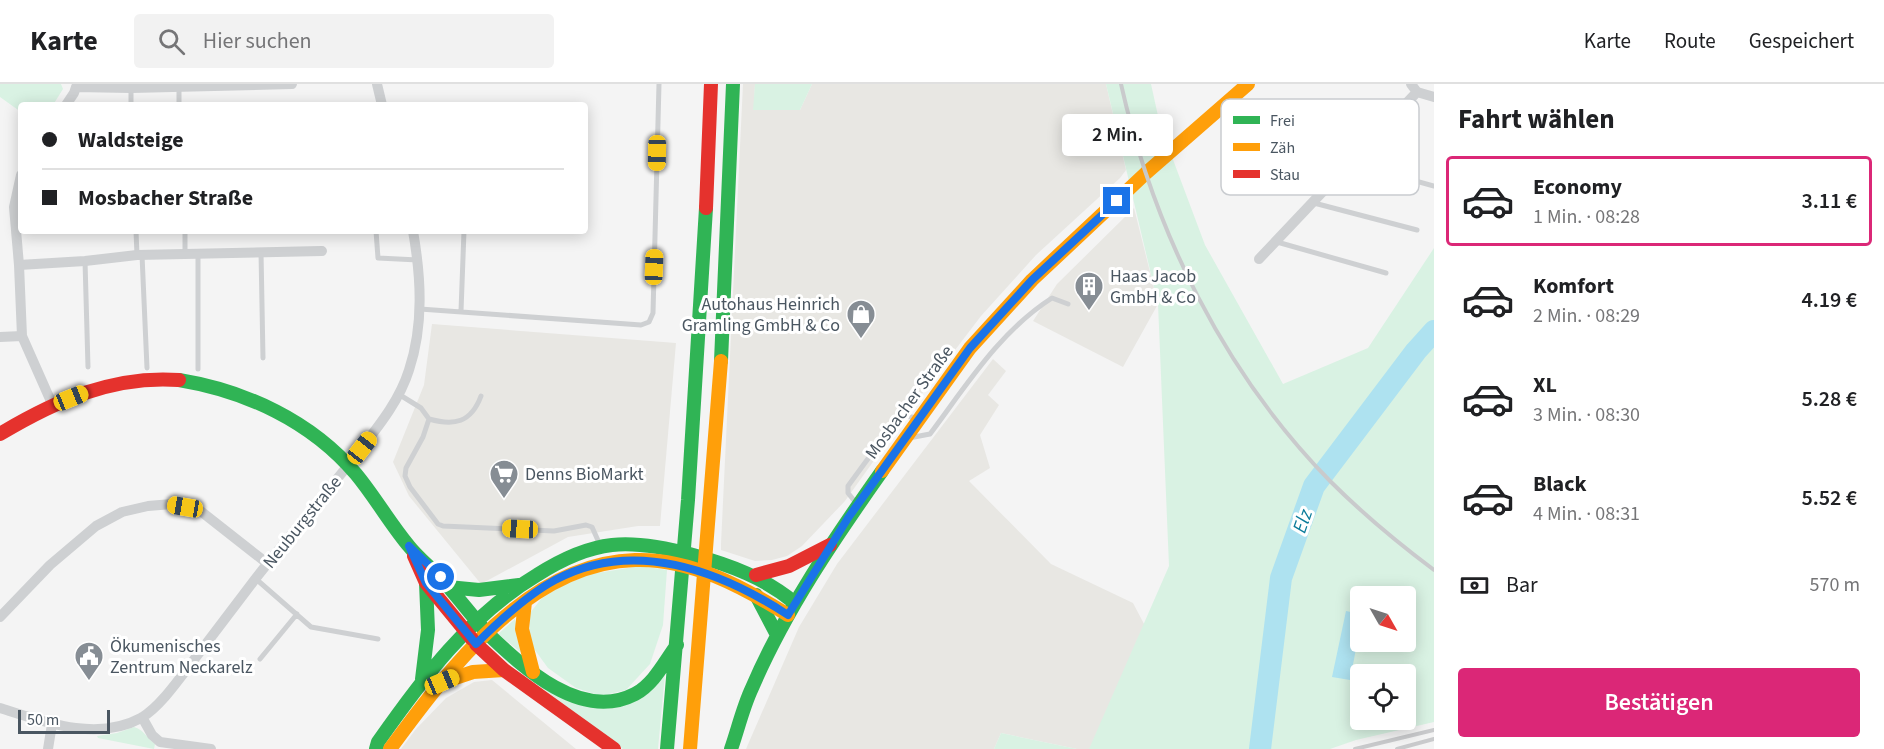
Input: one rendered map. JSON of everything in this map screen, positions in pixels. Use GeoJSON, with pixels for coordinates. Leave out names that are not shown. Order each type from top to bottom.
{"type":"FeatureCollection","features":[{"type":"Feature","properties":{"kind":"main road"},"geometry":{"type":"LineString","coordinates":[[667,749],[686,529],[705,240],[711,84]]}},
{"type":"Feature","properties":{"kind":"main road"},"geometry":{"type":"LineString","coordinates":[[690,749],[721,370],[733,84]]}},
{"type":"Feature","properties":{"kind":"main road","name":"Mosbacher Straße"},"geometry":{"type":"LineString","coordinates":[[1231,99],[1248,84]]}},
{"type":"Feature","properties":{"kind":"main road","name":"Mosbacher Straße"},"geometry":{"type":"LineString","coordinates":[[731,749],[751,689],[791,609],[830,545],[970,348],[1032,280],[1146,173],[1221,108]]}},
{"type":"Feature","properties":{"kind":"main road"},"geometry":{"type":"LineString","coordinates":[[0,434],[53,406],[114,384],[180,381],[221,388],[279,411],[330,448],[366,486],[409,546],[487,633],[554,687],[577,698],[599,702],[620,700],[636,694],[650,681],[677,645]]}},
{"type":"Feature","properties":{"kind":"main road"},"geometry":{"type":"LineString","coordinates":[[376,749],[378,742],[422,680],[465,632],[519,585],[546,568],[600,546],[629,544],[676,549],[756,575],[775,586],[791,609]]}},
{"type":"Feature","properties":{"kind":"main road"},"geometry":{"type":"LineString","coordinates":[[756,575],[789,566],[830,545]]}},
{"type":"Feature","properties":{"kind":"main road"},"geometry":{"type":"LineString","coordinates":[[409,546],[426,583],[476,644],[504,670],[614,749]]}},
{"type":"Feature","properties":{"kind":"main road"},"geometry":{"type":"LineString","coordinates":[[390,749],[442,682],[487,633],[554,581],[581,569],[634,560],[665,563],[717,576],[791,609]]}},
{"type":"Feature","properties":{"kind":"main road"},"geometry":{"type":"LineString","coordinates":[[422,680],[428,630],[426,583]]}},
{"type":"Feature","properties":{"kind":"main road"},"geometry":{"type":"LineString","coordinates":[[448,587],[479,590],[519,585]]}},
{"type":"Feature","properties":{"kind":"main road"},"geometry":{"type":"LineString","coordinates":[[756,595],[777,635]]}},
{"type":"Feature","properties":{"kind":"main road"},"geometry":{"type":"LineString","coordinates":[[525,602],[522,629],[533,672]]}},
{"type":"Feature","properties":{"kind":"main road"},"geometry":{"type":"LineString","coordinates":[[442,682],[466,672],[504,670]]}},
{"type":"Feature","properties":{"kind":"street"},"geometry":{"type":"LineString","coordinates":[[68,102],[74,93],[75,86],[131,88],[292,84]]}},
{"type":"Feature","properties":{"kind":"street"},"geometry":{"type":"LineString","coordinates":[[377,84],[381,102]]}},
{"type":"Feature","properties":{"kind":"street"},"geometry":{"type":"LineString","coordinates":[[1414,88],[1434,97]]}},
{"type":"Feature","properties":{"kind":"street"},"geometry":{"type":"LineString","coordinates":[[18,189],[14,207],[20,265],[22,336],[53,406]]}},
{"type":"Feature","properties":{"kind":"street"},"geometry":{"type":"LineString","coordinates":[[1259,259],[1318,195]]}},
{"type":"Feature","properties":{"kind":"street","name":"Neuburgstraße"},"geometry":{"type":"LineString","coordinates":[[0,708],[52,724],[93,730],[124,724],[142,717],[169,692],[348,465],[400,395],[417,345],[420,309],[418,260],[414,234]]}},
{"type":"Feature","properties":{"kind":"street"},"geometry":{"type":"LineString","coordinates":[[20,265],[139,255],[322,250]]}},
{"type":"Feature","properties":{"kind":"street"},"geometry":{"type":"LineString","coordinates":[[0,337],[22,336]]}},
{"type":"Feature","properties":{"kind":"street"},"geometry":{"type":"LineString","coordinates":[[0,617],[43,572],[96,526],[122,512],[148,506],[172,504],[198,509],[268,564]]}},
{"type":"Feature","properties":{"kind":"street"},"geometry":{"type":"LineString","coordinates":[[142,717],[152,735],[160,742],[212,749]]}},
{"type":"Feature","properties":{"kind":"street"},"geometry":{"type":"LineString","coordinates":[[48,749],[52,724]]}},
{"type":"Feature","properties":{"kind":"lane"},"geometry":{"type":"LineString","coordinates":[[420,309],[641,325],[649,322],[653,313],[659,84]]}},
{"type":"Feature","properties":{"kind":"lane"},"geometry":{"type":"LineString","coordinates":[[179,87],[179,102]]}},
{"type":"Feature","properties":{"kind":"lane"},"geometry":{"type":"LineString","coordinates":[[131,88],[131,102]]}},
{"type":"Feature","properties":{"kind":"lane"},"geometry":{"type":"LineString","coordinates":[[1419,182],[1434,186]]}},
{"type":"Feature","properties":{"kind":"lane"},"geometry":{"type":"LineString","coordinates":[[1312,202],[1417,230]]}},
{"type":"Feature","properties":{"kind":"lane"},"geometry":{"type":"LineString","coordinates":[[136,234],[147,369]]}},
{"type":"Feature","properties":{"kind":"lane"},"geometry":{"type":"LineString","coordinates":[[185,234],[185,254]]}},
{"type":"Feature","properties":{"kind":"lane"},"geometry":{"type":"LineString","coordinates":[[376,234],[378,258],[418,260]]}},
{"type":"Feature","properties":{"kind":"lane"},"geometry":{"type":"LineString","coordinates":[[461,311],[464,234]]}},
{"type":"Feature","properties":{"kind":"lane"},"geometry":{"type":"LineString","coordinates":[[1275,241],[1386,273]]}},
{"type":"Feature","properties":{"kind":"lane"},"geometry":{"type":"LineString","coordinates":[[261,252],[263,358]]}},
{"type":"Feature","properties":{"kind":"lane"},"geometry":{"type":"LineString","coordinates":[[198,254],[198,369]]}},
{"type":"Feature","properties":{"kind":"lane"},"geometry":{"type":"LineString","coordinates":[[85,261],[88,367]]}},
{"type":"Feature","properties":{"kind":"lane"},"geometry":{"type":"LineString","coordinates":[[904,439],[930,434],[1010,332],[1036,309],[1052,298],[1068,304]]}},
{"type":"Feature","properties":{"kind":"lane"},"geometry":{"type":"LineString","coordinates":[[400,395],[421,408],[429,419],[446,423],[458,422],[473,411],[481,396]]}},
{"type":"Feature","properties":{"kind":"lane"},"geometry":{"type":"LineString","coordinates":[[858,505],[848,493],[848,486],[900,415],[919,419]]}},
{"type":"Feature","properties":{"kind":"lane"},"geometry":{"type":"LineString","coordinates":[[429,419],[423,437],[406,468],[405,476],[410,487],[438,524],[554,531],[586,525],[592,527],[600,546]]}},
{"type":"Feature","properties":{"kind":"lane","name":"Neuburgstraße"},"geometry":{"type":"LineString","coordinates":[[256,579],[311,627],[378,639]]}},
{"type":"Feature","properties":{"kind":"lane"},"geometry":{"type":"LineString","coordinates":[[260,659],[297,614]]}},
{"type":"Feature","properties":{"kind":"shaded area"},"geometry":{"type":"Polygon","coordinates":[[[743,84],[755,84],[754,110],[800,110],[812,84],[1106,84],[1126,170],[1036,255],[981,316],[845,501],[802,546],[787,556],[755,561],[721,550],[743,84]]]}},
{"type":"Feature","properties":{"kind":"shaded area"},"geometry":{"type":"Polygon","coordinates":[[[1134,208],[1158,304],[1123,367],[1033,321],[1057,284],[1134,208]]]}},
{"type":"Feature","properties":{"kind":"shaded area"},"geometry":{"type":"Polygon","coordinates":[[[432,324],[676,343],[660,526],[638,526],[568,537],[481,584],[409,496],[393,462],[424,385],[432,324]]]}},
{"type":"Feature","properties":{"kind":"shaded area"},"geometry":{"type":"Polygon","coordinates":[[[993,359],[1006,371],[988,395],[999,405],[980,435],[990,468],[969,481],[1051,564],[1133,603],[1153,641],[1090,749],[1077,749],[1001,733],[994,749],[746,749],[799,627],[837,564],[993,359]]]}},
{"type":"Feature","properties":{"kind":"shaded area"},"geometry":{"type":"Polygon","coordinates":[[[492,680],[576,749],[401,749],[416,729],[446,698],[474,682],[492,680]]]}},
{"type":"Feature","properties":{"kind":"green space"},"geometry":{"type":"Polygon","coordinates":[[[0,84],[61,84],[63,89],[55,102],[18,102],[18,110],[0,97],[0,84]]]}},
{"type":"Feature","properties":{"kind":"green space"},"geometry":{"type":"Polygon","coordinates":[[[755,84],[812,84],[800,110],[753,110],[755,84]]]}},
{"type":"Feature","properties":{"kind":"green space"},"geometry":{"type":"Polygon","coordinates":[[[1106,84],[1151,84],[1160,125],[1205,245],[1283,384],[1368,348],[1434,248],[1434,722],[1416,726],[1416,664],[1350,664],[1350,730],[1399,730],[1356,740],[1330,749],[1089,749],[1169,566],[1158,304],[1106,84]]]}},
{"type":"Feature","properties":{"kind":"green space"},"geometry":{"type":"Polygon","coordinates":[[[640,566],[667,570],[663,625],[650,664],[626,690],[601,696],[576,688],[548,668],[529,642],[530,613],[541,599],[561,586],[591,574],[640,566]]]}},
{"type":"Feature","properties":{"kind":"green space"},"geometry":{"type":"Polygon","coordinates":[[[515,619],[523,654],[498,634],[515,619]]]}},
{"type":"Feature","properties":{"kind":"green space"},"geometry":{"type":"Polygon","coordinates":[[[505,660],[585,707],[665,674],[658,749],[623,749],[505,660]]]}},
{"type":"Feature","properties":{"kind":"green space"},"geometry":{"type":"Polygon","coordinates":[[[134,727],[155,744],[154,749],[97,736],[117,733],[134,727]]]}},
{"type":"Feature","properties":{"kind":"green space"},"geometry":{"type":"Polygon","coordinates":[[[1001,733],[1077,749],[994,749],[1001,733]]]}},
{"type":"Feature","properties":{"kind":"water"},"geometry":{"type":"Polygon","coordinates":[[[1346,611],[1350,612],[1350,652],[1355,652],[1353,664],[1350,664],[1350,680],[1332,677],[1346,611]]]}},
{"type":"Feature","properties":{"kind":"waterway","name":"Elz"},"geometry":{"type":"LineString","coordinates":[[1260,749],[1281,578],[1314,486],[1416,351],[1434,331]]}},
{"type":"Feature","properties":{"kind":"railway"},"geometry":{"type":"LineString","coordinates":[[1121,84],[1135,139],[1174,246],[1198,297],[1226,347],[1257,394],[1292,439],[1330,481],[1380,527],[1434,570]]}},
{"type":"Feature","properties":{"kind":"railway"},"geometry":{"type":"LineString","coordinates":[[1355,749],[1434,730]]}},
{"type":"Feature","properties":{"kind":"railway"},"geometry":{"type":"LineString","coordinates":[[1397,749],[1434,739]]}},
{"type":"Feature","properties":{"kind":"traffic: fast"},"geometry":{"type":"LineString","coordinates":[[721,361],[733,84]]}},
{"type":"Feature","properties":{"kind":"traffic: fast"},"geometry":{"type":"LineString","coordinates":[[667,749],[688,500],[706,208]]}},
{"type":"Feature","properties":{"kind":"traffic: fast"},"geometry":{"type":"LineString","coordinates":[[179,380],[229,392],[253,401],[276,411],[319,438],[356,474],[408,545],[446,584],[487,633]]}},
{"type":"Feature","properties":{"kind":"traffic: fast"},"geometry":{"type":"LineString","coordinates":[[731,749],[749,695],[779,631],[828,549],[882,471]]}},
{"type":"Feature","properties":{"kind":"traffic: fast"},"geometry":{"type":"LineString","coordinates":[[376,749],[378,742],[412,695],[469,629],[512,591],[554,565],[582,552],[612,545],[632,544],[683,552],[747,573],[772,586],[795,603]]}},
{"type":"Feature","properties":{"kind":"traffic: fast"},"geometry":{"type":"LineString","coordinates":[[422,679],[428,630],[426,583]]}},
{"type":"Feature","properties":{"kind":"traffic: fast"},"geometry":{"type":"LineString","coordinates":[[448,587],[479,590],[519,585]]}},
{"type":"Feature","properties":{"kind":"traffic: fast"},"geometry":{"type":"LineString","coordinates":[[756,595],[777,635]]}},
{"type":"Feature","properties":{"kind":"traffic: fast"},"geometry":{"type":"LineString","coordinates":[[487,633],[536,675],[574,696],[594,701],[615,701],[642,690],[677,645]]}},
{"type":"Feature","properties":{"kind":"traffic: slow"},"geometry":{"type":"LineString","coordinates":[[1231,99],[1248,84]]}},
{"type":"Feature","properties":{"kind":"traffic: slow"},"geometry":{"type":"LineString","coordinates":[[882,471],[970,348],[1032,280],[1146,173],[1221,108]]}},
{"type":"Feature","properties":{"kind":"traffic: slow"},"geometry":{"type":"LineString","coordinates":[[690,749],[721,361]]}},
{"type":"Feature","properties":{"kind":"traffic: slow"},"geometry":{"type":"LineString","coordinates":[[390,749],[465,655],[494,626],[526,600],[560,580],[596,566],[635,560],[656,561],[696,569],[753,594],[788,615]]}},
{"type":"Feature","properties":{"kind":"traffic: slow"},"geometry":{"type":"LineString","coordinates":[[525,602],[522,629],[533,672]]}},
{"type":"Feature","properties":{"kind":"traffic: slow"},"geometry":{"type":"LineString","coordinates":[[443,682],[473,672],[504,670]]}},
{"type":"Feature","properties":{"kind":"traffic: jam"},"geometry":{"type":"LineString","coordinates":[[706,208],[711,84]]}},
{"type":"Feature","properties":{"kind":"traffic: jam"},"geometry":{"type":"LineString","coordinates":[[0,434],[63,401],[108,386],[131,382],[179,380]]}},
{"type":"Feature","properties":{"kind":"traffic: jam"},"geometry":{"type":"LineString","coordinates":[[756,575],[789,566],[830,545]]}},
{"type":"Feature","properties":{"kind":"traffic: jam"},"geometry":{"type":"LineString","coordinates":[[414,556],[426,583],[472,639]]}},
{"type":"Feature","properties":{"kind":"traffic: jam"},"geometry":{"type":"LineString","coordinates":[[476,644],[504,670],[614,749]]}},
{"type":"Feature","properties":{"kind":"place","name":"Haas Jacob GmbH & Co"},"geometry":{"type":"Point","coordinates":[1089,312]}},
{"type":"Feature","properties":{"kind":"place","name":"Autohaus Heinrich Gramling GmbH & Co"},"geometry":{"type":"Point","coordinates":[861,340]}},
{"type":"Feature","properties":{"kind":"place","name":"Denns BioMarkt"},"geometry":{"type":"Point","coordinates":[504,500]}},
{"type":"Feature","properties":{"kind":"place","name":"Ökumenisches Zentrum Neckarelz"},"geometry":{"type":"Point","coordinates":[89,682]}},
{"type":"Feature","properties":{"kind":"route"},"geometry":{"type":"LineString","coordinates":[[441,577],[409,546],[426,583],[476,644],[525,602],[554,581],[581,569],[634,560],[665,563],[717,576],[741,587],[788,615],[848,518],[970,348],[1032,280],[1117,201]]}}]}
